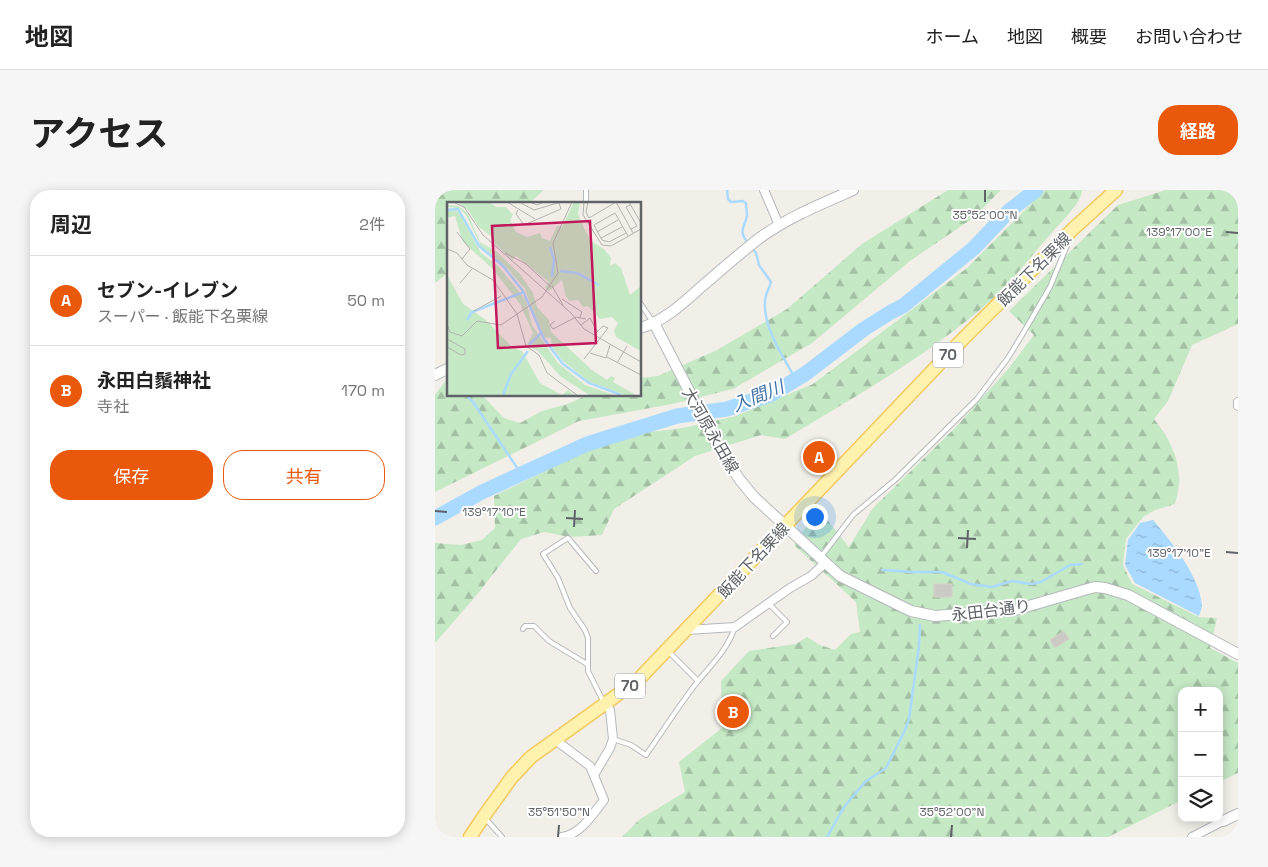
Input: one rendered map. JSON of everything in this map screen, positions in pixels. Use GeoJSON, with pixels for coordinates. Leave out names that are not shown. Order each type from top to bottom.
{"type":"FeatureCollection","features":[{"type":"Feature","properties":{"kind":"main road","name":"飯能下名栗線"},"geometry":{"type":"LineString","coordinates":[[470,837],[512,777],[531,757],[553,739],[638,680],[960,342],[1073,229],[1116,190]]}},
{"type":"Feature","properties":{"kind":"street"},"geometry":{"type":"LineString","coordinates":[[764,190],[779,225]]}},
{"type":"Feature","properties":{"kind":"street"},"geometry":{"type":"LineString","coordinates":[[641,328],[654,324],[679,306],[743,251],[779,225],[809,209],[853,190]]}},
{"type":"Feature","properties":{"kind":"street","name":"大河原永田線"},"geometry":{"type":"LineString","coordinates":[[654,324],[719,447],[740,480],[754,497],[785,525]]}},
{"type":"Feature","properties":{"kind":"street"},"geometry":{"type":"LineString","coordinates":[[435,375],[447,369]]}},
{"type":"Feature","properties":{"kind":"street","name":"永田台通り"},"geometry":{"type":"LineString","coordinates":[[785,525],[822,561],[851,582],[911,611],[935,616],[1015,610],[1095,587],[1105,588],[1128,595],[1238,654]]}},
{"type":"Feature","properties":{"kind":"street"},"geometry":{"type":"LineString","coordinates":[[687,630],[735,627],[790,588],[811,576],[822,561]]}},
{"type":"Feature","properties":{"kind":"street"},"geometry":{"type":"LineString","coordinates":[[595,775],[613,739],[610,710],[605,704]]}},
{"type":"Feature","properties":{"kind":"street"},"geometry":{"type":"LineString","coordinates":[[553,739],[590,766],[604,800],[578,831],[571,836],[562,837]]}},
{"type":"Feature","properties":{"kind":"street"},"geometry":{"type":"LineString","coordinates":[[1223,821],[1238,814]]}},
{"type":"Feature","properties":{"kind":"street"},"geometry":{"type":"LineString","coordinates":[[1192,837],[1221,822]]}},
{"type":"Feature","properties":{"kind":"lane"},"geometry":{"type":"LineString","coordinates":[[822,561],[853,514],[896,479],[977,399],[1008,358],[1050,287],[1073,229]]}},
{"type":"Feature","properties":{"kind":"lane"},"geometry":{"type":"LineString","coordinates":[[641,304],[654,324]]}},
{"type":"Feature","properties":{"kind":"lane"},"geometry":{"type":"LineString","coordinates":[[596,571],[568,538],[543,554],[558,578],[571,608],[585,630],[588,638],[587,664],[591,679],[605,704]]}},
{"type":"Feature","properties":{"kind":"lane"},"geometry":{"type":"LineString","coordinates":[[768,603],[787,622],[773,636]]}},
{"type":"Feature","properties":{"kind":"lane"},"geometry":{"type":"LineString","coordinates":[[523,629],[525,626],[534,626],[549,641],[587,664]]}},
{"type":"Feature","properties":{"kind":"lane"},"geometry":{"type":"LineString","coordinates":[[613,739],[631,745],[646,755],[698,681],[717,661],[733,634],[735,627]]}},
{"type":"Feature","properties":{"kind":"lane"},"geometry":{"type":"LineString","coordinates":[[668,650],[698,681]]}},
{"type":"Feature","properties":{"kind":"lane"},"geometry":{"type":"LineString","coordinates":[[483,816],[502,837]]}},
{"type":"Feature","properties":{"kind":"green space"},"geometry":{"type":"Polygon","coordinates":[[[435,190],[544,190],[530,202],[447,202],[447,274],[435,283],[435,190]]]}},
{"type":"Feature","properties":{"kind":"green space"},"geometry":{"type":"Polygon","coordinates":[[[948,190],[1001,190],[973,218],[910,261],[812,343],[733,389],[672,404],[579,421],[435,492],[435,395],[447,379],[447,396],[483,396],[504,418],[520,423],[542,411],[568,404],[585,396],[641,396],[641,378],[658,376],[717,350],[787,309],[862,244],[948,190]]]}},
{"type":"Feature","properties":{"kind":"green space"},"geometry":{"type":"Polygon","coordinates":[[[1045,190],[1082,190],[1078,201],[1069,214],[1006,286],[942,340],[891,375],[785,439],[761,435],[695,456],[614,509],[602,535],[570,537],[544,532],[521,539],[475,597],[435,643],[435,543],[461,545],[482,540],[495,528],[494,496],[599,445],[650,432],[683,428],[736,416],[813,384],[967,268],[1045,190]]]}},
{"type":"Feature","properties":{"kind":"green space"},"geometry":{"type":"Polygon","coordinates":[[[1166,190],[1238,190],[1238,324],[1192,345],[1168,401],[1154,419],[1168,439],[1177,461],[1179,484],[1175,504],[1155,510],[1143,517],[1126,539],[1123,565],[1132,584],[1199,617],[1217,618],[1210,648],[1238,663],[1238,773],[1223,780],[1223,687],[1178,687],[1178,802],[1108,837],[622,837],[640,819],[685,792],[679,762],[722,728],[721,681],[749,651],[796,644],[807,637],[820,645],[835,650],[851,634],[860,632],[856,602],[794,545],[814,515],[825,517],[849,547],[873,508],[956,427],[1009,368],[1034,335],[1009,311],[1118,205],[1166,190]]]}},
{"type":"Feature","properties":{"kind":"water"},"geometry":{"type":"Polygon","coordinates":[[[1153,520],[1176,549],[1196,583],[1202,605],[1199,616],[1135,583],[1125,565],[1128,540],[1140,523],[1153,520]]]}},
{"type":"Feature","properties":{"kind":"building"},"geometry":{"type":"Polygon","coordinates":[[[934,584],[952,584],[952,597],[934,597],[934,584]]]}},
{"type":"Feature","properties":{"kind":"building"},"geometry":{"type":"Polygon","coordinates":[[[1064,631],[1069,639],[1055,648],[1050,640],[1064,631]]]}},
{"type":"Feature","properties":{"kind":"waterway"},"geometry":{"type":"LineString","coordinates":[[727,190],[728,199],[731,202],[743,201],[746,203],[747,216],[742,232],[748,243]]}},
{"type":"Feature","properties":{"kind":"waterway","name":"入間川"},"geometry":{"type":"LineString","coordinates":[[435,518],[482,492],[587,444],[677,416],[727,409],[770,395],[805,374],[864,329],[903,306],[974,248],[1009,211],[1036,190]]}},
{"type":"Feature","properties":{"kind":"waterway"},"geometry":{"type":"LineString","coordinates":[[751,247],[756,253],[759,265],[771,282],[765,301],[767,321],[780,352],[796,380]]}},
{"type":"Feature","properties":{"kind":"waterway"},"geometry":{"type":"LineString","coordinates":[[466,396],[473,402],[522,475]]}},
{"type":"Feature","properties":{"kind":"waterway"},"geometry":{"type":"LineString","coordinates":[[882,570],[942,572],[971,584],[992,587],[1012,581],[1031,584],[1041,582],[1070,565],[1082,564]]}},
{"type":"Feature","properties":{"kind":"waterway"},"geometry":{"type":"LineString","coordinates":[[827,837],[844,807],[865,782],[886,768],[905,730],[909,719],[920,625]]}},
{"type":"Feature","properties":{"kind":"place","name":"セブン-イレブン"},"geometry":{"type":"Point","coordinates":[819,457]}},
{"type":"Feature","properties":{"kind":"place","name":"永田白鬚神社"},"geometry":{"type":"Point","coordinates":[733,712]}}]}
